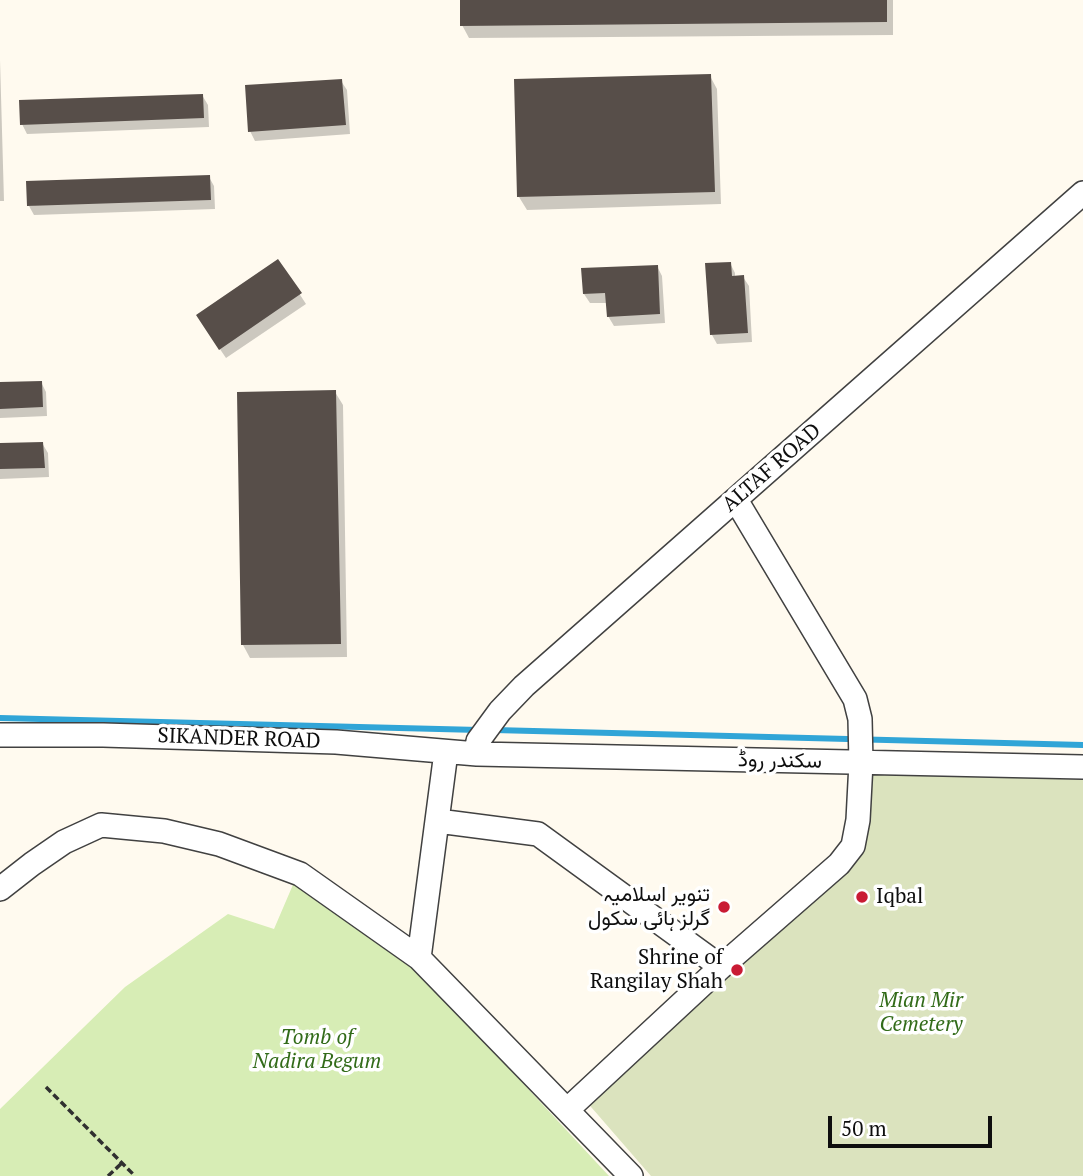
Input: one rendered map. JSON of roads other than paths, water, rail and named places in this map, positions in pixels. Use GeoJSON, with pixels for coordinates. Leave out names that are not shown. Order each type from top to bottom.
{"type":"FeatureCollection","features":[{"type":"Feature","properties":{"kind":"street","name":"ALTAF ROAD"},"geometry":{"type":"LineString","coordinates":[[477,747],[500,711],[524,686],[1083,193]]}},
{"type":"Feature","properties":{"kind":"street"},"geometry":{"type":"LineString","coordinates":[[567,1110],[721,967],[839,864],[853,846],[858,820],[861,763],[860,719],[855,699],[736,500]]}},
{"type":"Feature","properties":{"kind":"street","name":"SIKANDER ROAD"},"geometry":{"type":"LineString","coordinates":[[0,735],[103,735],[336,742],[446,752],[477,747]]}},
{"type":"Feature","properties":{"kind":"street","name":"سکندر روڈ"},"geometry":{"type":"LineString","coordinates":[[477,747],[861,763],[1083,767]]}},
{"type":"Feature","properties":{"kind":"street"},"geometry":{"type":"LineString","coordinates":[[419,958],[446,752]]}},
{"type":"Feature","properties":{"kind":"street"},"geometry":{"type":"LineString","coordinates":[[438,821],[538,834],[721,967]]}},
{"type":"Feature","properties":{"kind":"street"},"geometry":{"type":"LineString","coordinates":[[0,889],[64,842],[101,825],[163,831],[219,844],[300,874],[419,958],[631,1176]]}},
{"type":"Feature","properties":{"kind":"waterway"},"geometry":{"type":"LineString","coordinates":[[0,718],[479,730]]}},
{"type":"Feature","properties":{"kind":"waterway"},"geometry":{"type":"LineString","coordinates":[[494,730],[1083,745]]}},
{"type":"Feature","properties":{"kind":"place","name":"Iqbal"},"geometry":{"type":"Point","coordinates":[862,897]}},
{"type":"Feature","properties":{"kind":"place","name":"تنویر اسلامیہ گرلز ہائی سکول"},"geometry":{"type":"Point","coordinates":[724,907]}},
{"type":"Feature","properties":{"kind":"place","name":"Shrine of Rangilay Shah"},"geometry":{"type":"Point","coordinates":[737,970]}},
{"type":"Feature","properties":{"kind":"park label","name":"Mian Mir Cemetery"},"geometry":{"type":"Point","coordinates":[921,1013]}},
{"type":"Feature","properties":{"kind":"park label","name":"Tomb of Nadira Begum"},"geometry":{"type":"Point","coordinates":[317,1050]}}]}
